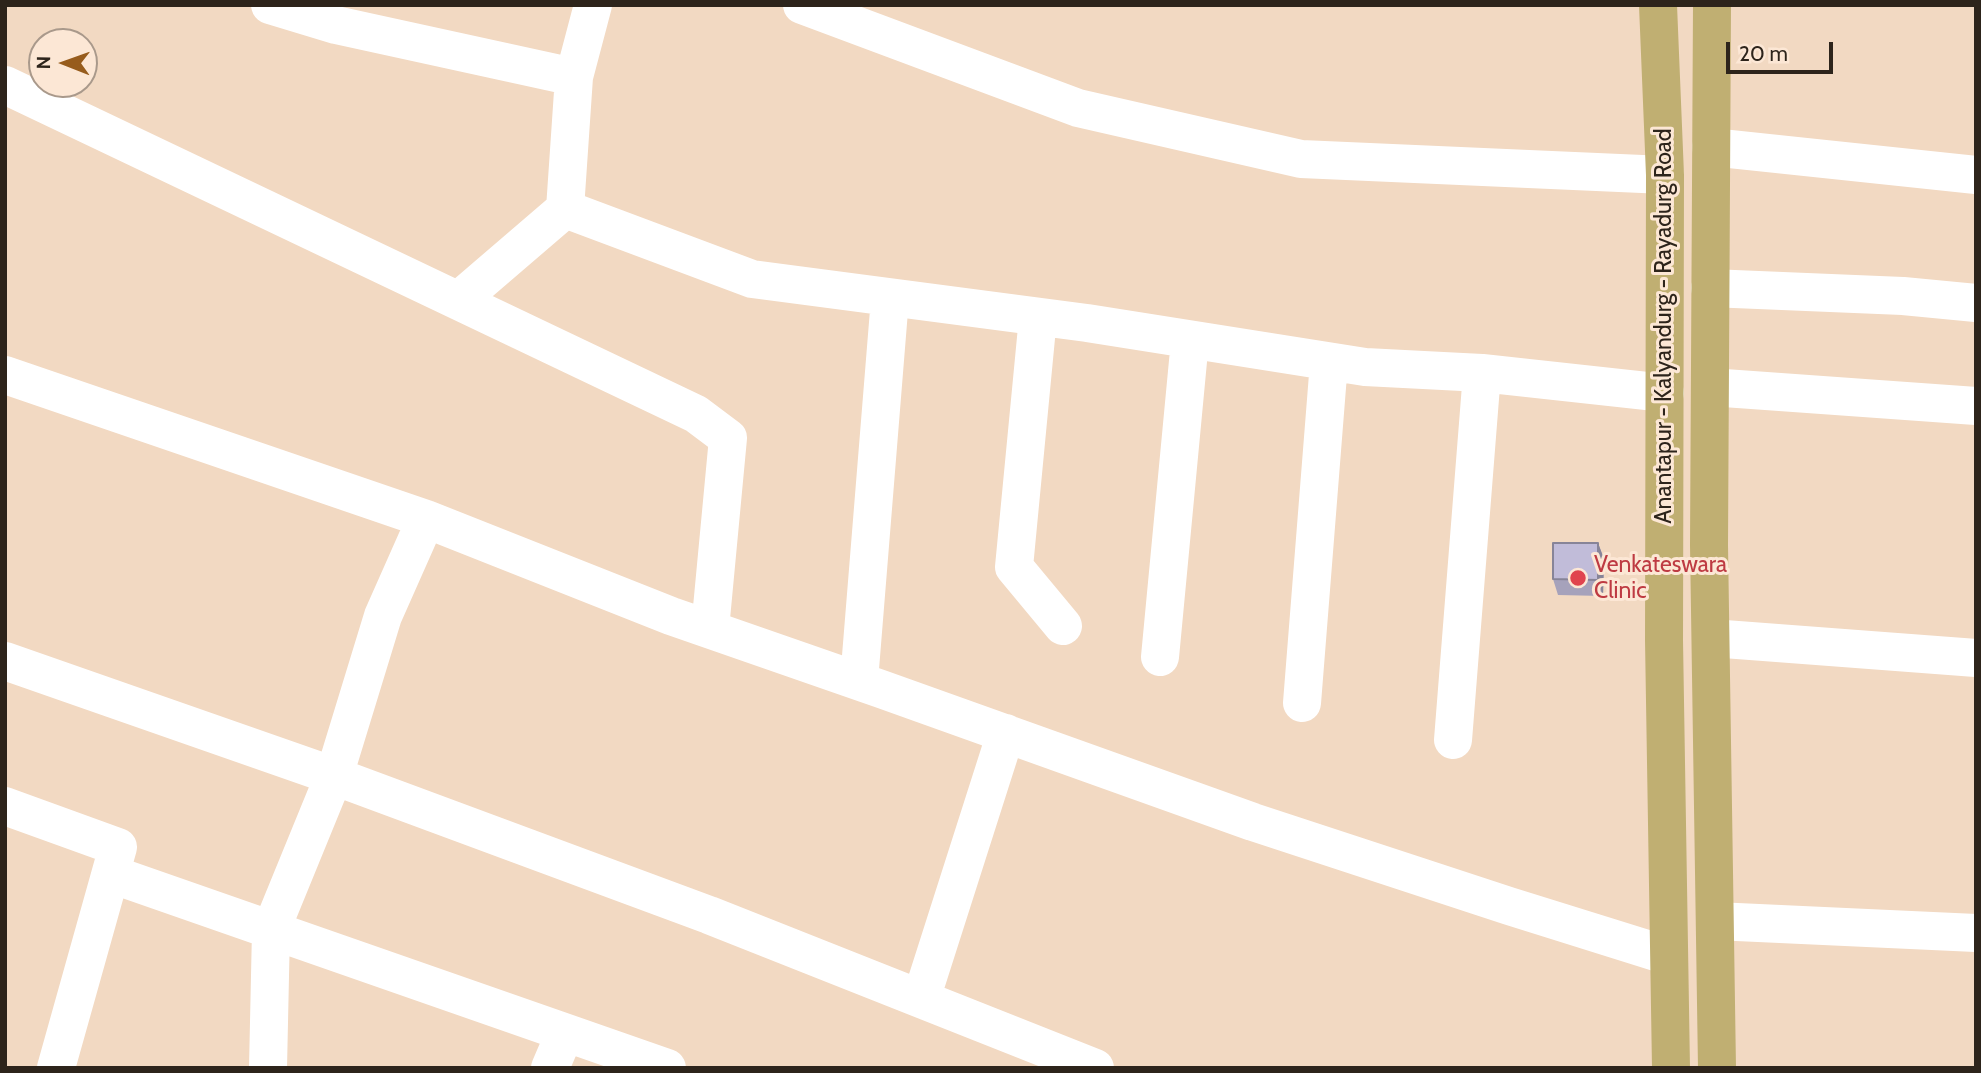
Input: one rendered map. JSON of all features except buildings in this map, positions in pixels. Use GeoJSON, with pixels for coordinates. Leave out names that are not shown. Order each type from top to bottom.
{"type":"FeatureCollection","features":[{"type":"Feature","properties":{"kind":"highway","name":"Anantapur - Kalyandurg - Rayadurg Road"},"geometry":{"type":"LineString","coordinates":[[1658,5],[1665,175],[1664,640],[1671,1068]]}},
{"type":"Feature","properties":{"kind":"highway","name":"Anantapur - Kalyandurg - Rayadurg Road"},"geometry":{"type":"LineString","coordinates":[[1712,5],[1709,545],[1717,1068]]}},
{"type":"Feature","properties":{"kind":"street"},"geometry":{"type":"LineString","coordinates":[[270,5],[336,25],[574,77]]}},
{"type":"Feature","properties":{"kind":"street"},"geometry":{"type":"LineString","coordinates":[[459,300],[565,209],[574,77],[593,5]]}},
{"type":"Feature","properties":{"kind":"street"},"geometry":{"type":"LineString","coordinates":[[802,5],[1078,108],[1300,159],[1665,175]]}},
{"type":"Feature","properties":{"kind":"street"},"geometry":{"type":"LineString","coordinates":[[5,85],[696,414],[728,438],[710,629]]}},
{"type":"Feature","properties":{"kind":"street"},"geometry":{"type":"LineString","coordinates":[[1711,147],[1976,175]]}},
{"type":"Feature","properties":{"kind":"street"},"geometry":{"type":"LineString","coordinates":[[565,209],[752,279],[1038,317],[1365,367],[1482,373],[1665,393]]}},
{"type":"Feature","properties":{"kind":"street"},"geometry":{"type":"LineString","coordinates":[[1710,288],[1903,296],[1976,303]]}},
{"type":"Feature","properties":{"kind":"street"},"geometry":{"type":"LineString","coordinates":[[859,681],[890,298]]}},
{"type":"Feature","properties":{"kind":"street"},"geometry":{"type":"LineString","coordinates":[[1038,317],[1014,567],[1063,626]]}},
{"type":"Feature","properties":{"kind":"street"},"geometry":{"type":"LineString","coordinates":[[1160,657],[1190,340]]}},
{"type":"Feature","properties":{"kind":"street"},"geometry":{"type":"LineString","coordinates":[[1302,704],[1329,362]]}},
{"type":"Feature","properties":{"kind":"street"},"geometry":{"type":"LineString","coordinates":[[1453,740],[1482,373]]}},
{"type":"Feature","properties":{"kind":"street"},"geometry":{"type":"LineString","coordinates":[[5,375],[426,519],[671,616],[1253,822],[1670,956]]}},
{"type":"Feature","properties":{"kind":"street"},"geometry":{"type":"LineString","coordinates":[[1710,387],[1976,406]]}},
{"type":"Feature","properties":{"kind":"street"},"geometry":{"type":"LineString","coordinates":[[268,1068],[271,930],[334,776],[383,616],[426,519]]}},
{"type":"Feature","properties":{"kind":"street"},"geometry":{"type":"LineString","coordinates":[[1711,638],[1976,658]]}},
{"type":"Feature","properties":{"kind":"street"},"geometry":{"type":"LineString","coordinates":[[5,661],[334,776],[709,915],[1095,1068]]}},
{"type":"Feature","properties":{"kind":"street"},"geometry":{"type":"LineString","coordinates":[[921,999],[1006,733]]}},
{"type":"Feature","properties":{"kind":"street"},"geometry":{"type":"LineString","coordinates":[[5,806],[118,847],[58,1067]]}},
{"type":"Feature","properties":{"kind":"street"},"geometry":{"type":"LineString","coordinates":[[111,874],[667,1068]]}},
{"type":"Feature","properties":{"kind":"street"},"geometry":{"type":"LineString","coordinates":[[1714,921],[1976,933]]}},
{"type":"Feature","properties":{"kind":"street"},"geometry":{"type":"LineString","coordinates":[[550,1068],[565,1033]]}},
{"type":"Feature","properties":{"kind":"place","name":"Venkateswara Clinic"},"geometry":{"type":"Point","coordinates":[1578,578]}}]}
